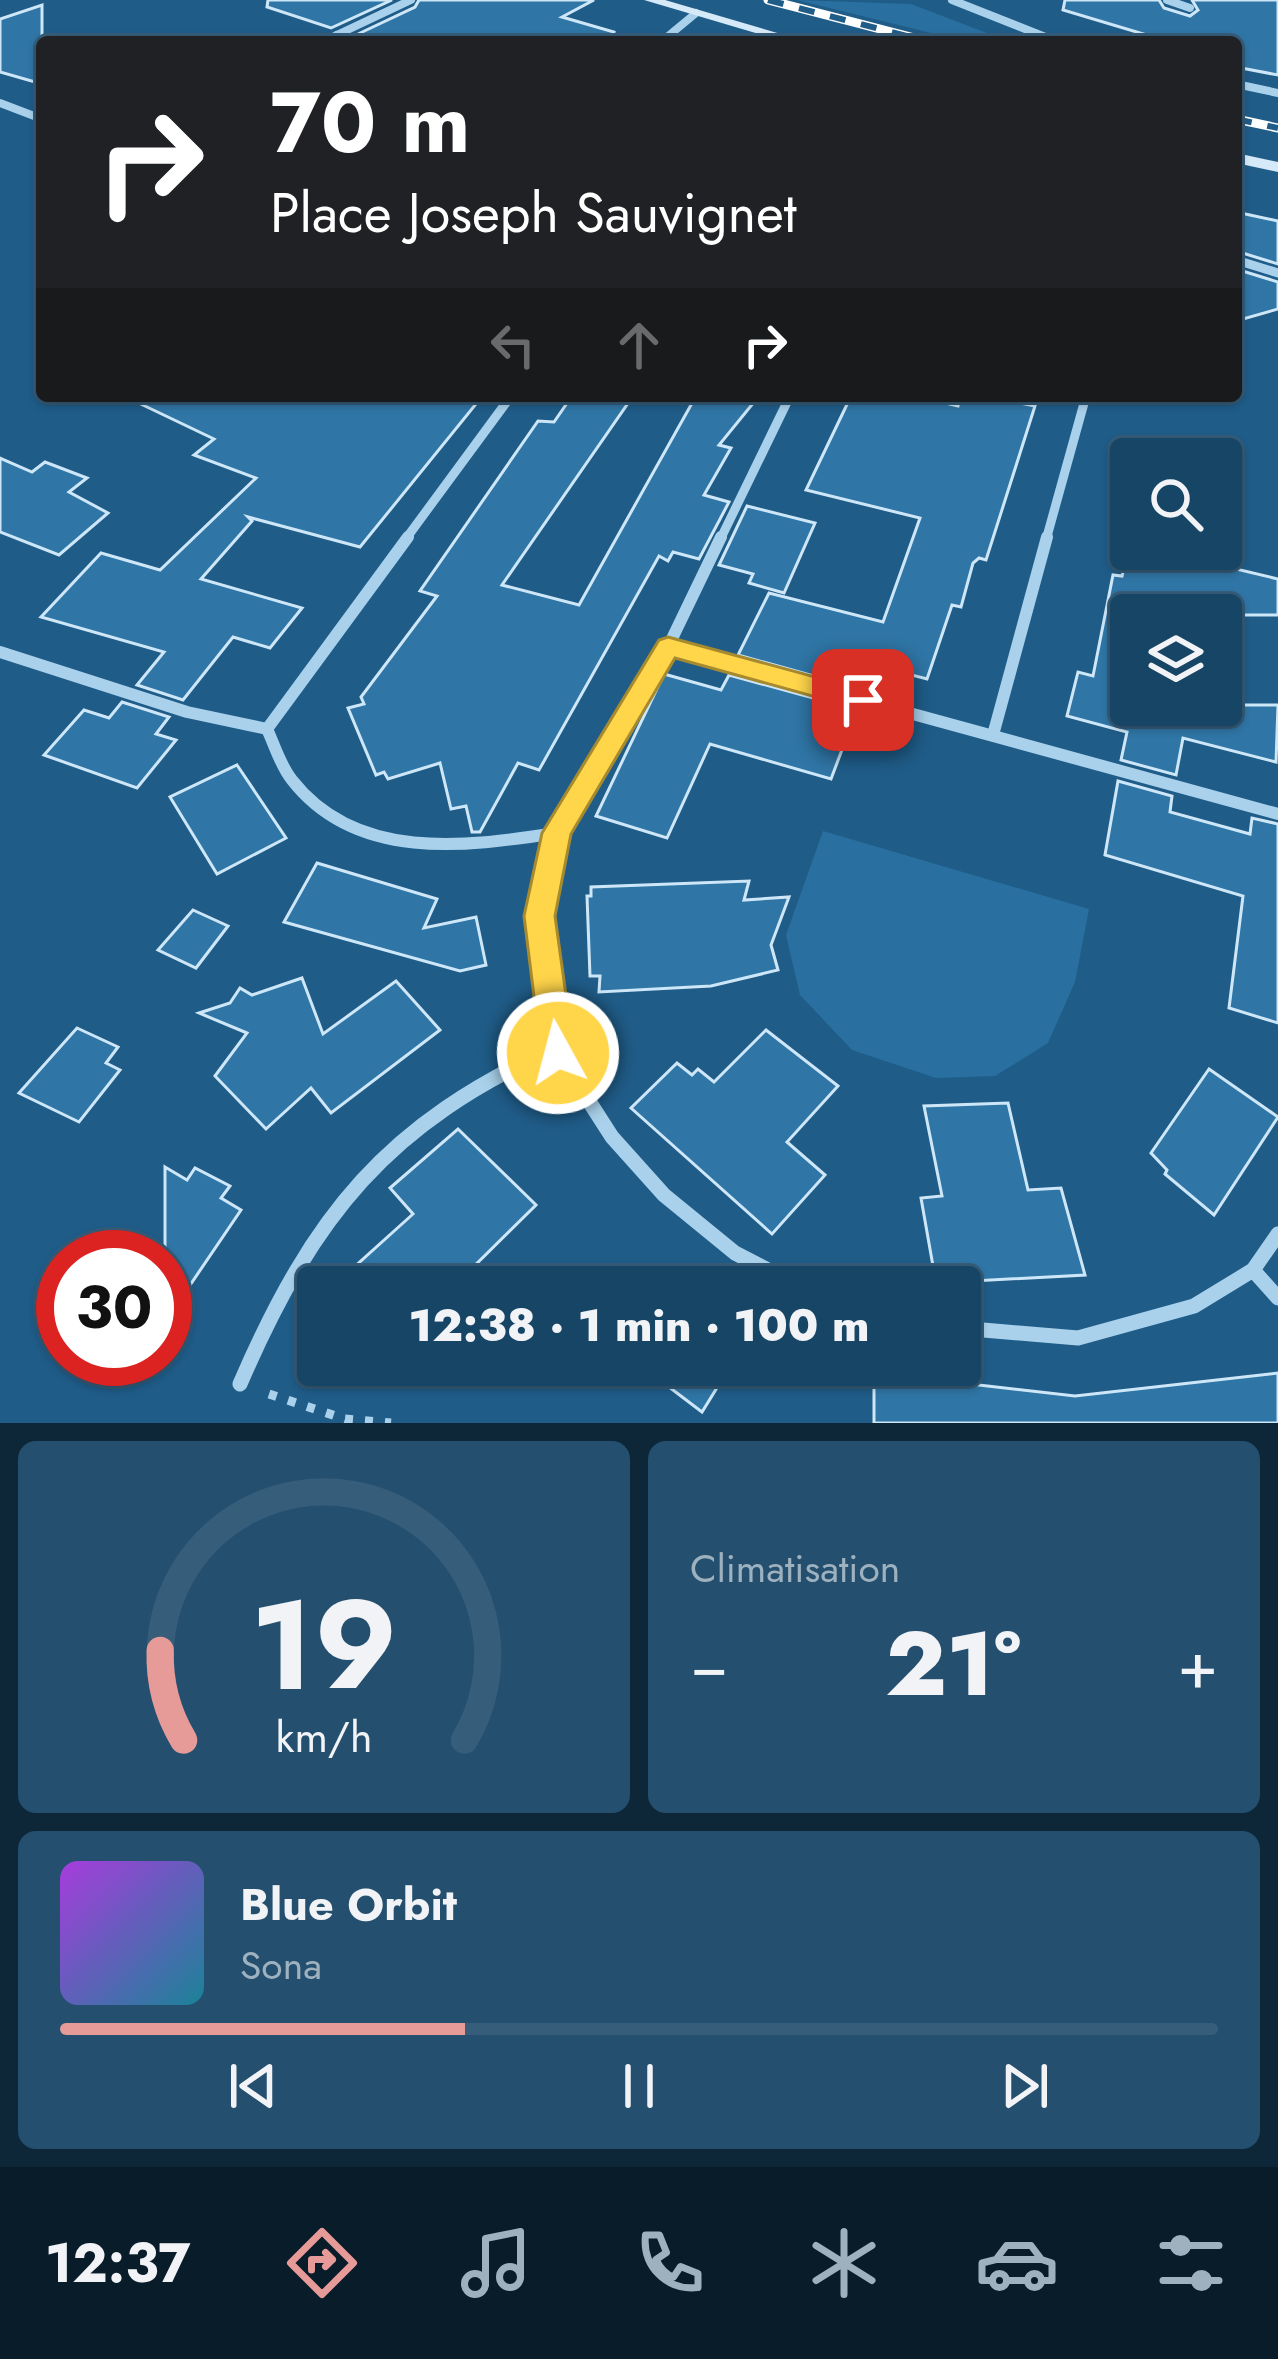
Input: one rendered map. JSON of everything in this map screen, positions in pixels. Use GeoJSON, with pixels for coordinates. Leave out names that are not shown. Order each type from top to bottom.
{"type":"FeatureCollection","features":[{"type":"Feature","properties":{"kind":"main road"},"geometry":{"type":"LineString","coordinates":[[650,0],[779,36]]}},
{"type":"Feature","properties":{"kind":"main road"},"geometry":{"type":"LineString","coordinates":[[1242,159],[1278,167]]}},
{"type":"Feature","properties":{"kind":"street"},"geometry":{"type":"LineString","coordinates":[[337,35],[411,0]]}},
{"type":"Feature","properties":{"kind":"street"},"geometry":{"type":"LineString","coordinates":[[952,0],[1043,36]]}},
{"type":"Feature","properties":{"kind":"street"},"geometry":{"type":"LineString","coordinates":[[1167,0],[1190,8]]}},
{"type":"Feature","properties":{"kind":"street"},"geometry":{"type":"LineString","coordinates":[[668,36],[697,13]]}},
{"type":"Feature","properties":{"kind":"street"},"geometry":{"type":"LineString","coordinates":[[1242,85],[1278,93]]}},
{"type":"Feature","properties":{"kind":"street"},"geometry":{"type":"LineString","coordinates":[[0,103],[36,117]]}},
{"type":"Feature","properties":{"kind":"street"},"geometry":{"type":"LineString","coordinates":[[1242,262],[1278,273]]}},
{"type":"Feature","properties":{"kind":"street"},"geometry":{"type":"LineString","coordinates":[[267,729],[508,402]]}},
{"type":"Feature","properties":{"kind":"street"},"geometry":{"type":"LineString","coordinates":[[761,1266],[735,1252],[664,1195],[612,1137],[557,1048],[540,916],[556,833],[668,646],[787,402]]}},
{"type":"Feature","properties":{"kind":"street"},"geometry":{"type":"LineString","coordinates":[[993,735],[1084,402]]}},
{"type":"Feature","properties":{"kind":"street"},"geometry":{"type":"LineString","coordinates":[[668,646],[1278,814]]}},
{"type":"Feature","properties":{"kind":"street"},"geometry":{"type":"LineString","coordinates":[[0,652],[187,712],[267,729]]}},
{"type":"Feature","properties":{"kind":"street"},"geometry":{"type":"LineString","coordinates":[[267,729],[291,778],[327,817],[400,845],[502,841],[556,833]]}},
{"type":"Feature","properties":{"kind":"street"},"geometry":{"type":"LineString","coordinates":[[239,1384],[262,1328],[333,1216],[412,1129],[499,1072],[557,1048]]}},
{"type":"Feature","properties":{"kind":"street"},"geometry":{"type":"LineString","coordinates":[[981,1330],[1078,1338],[1194,1306],[1253,1270],[1278,1234]]}},
{"type":"Feature","properties":{"kind":"street"},"geometry":{"type":"LineString","coordinates":[[1253,1270],[1278,1298]]}},
{"type":"Feature","properties":{"kind":"path"},"geometry":{"type":"LineString","coordinates":[[239,1384],[345,1419],[391,1423]]}},
{"type":"Feature","properties":{"kind":"shaded area"},"geometry":{"type":"Polygon","coordinates":[[[797,0],[911,4],[995,36],[944,36],[797,0]]]}},
{"type":"Feature","properties":{"kind":"shaded area"},"geometry":{"type":"Polygon","coordinates":[[[823,831],[1089,909],[1075,982],[1048,1043],[995,1076],[936,1078],[852,1050],[800,995],[786,935],[823,831]]]}},
{"type":"Feature","properties":{"kind":"building"},"geometry":{"type":"Polygon","coordinates":[[[268,0],[392,0],[331,28],[267,7],[268,0]]]}},
{"type":"Feature","properties":{"kind":"building"},"geometry":{"type":"Polygon","coordinates":[[[419,0],[594,0],[562,17],[614,32],[613,36],[358,34],[415,7],[419,0]]]}},
{"type":"Feature","properties":{"kind":"building"},"geometry":{"type":"Polygon","coordinates":[[[1065,0],[1159,0],[1164,8],[1190,16],[1198,10],[1192,0],[1278,0],[1278,75],[1242,68],[1242,36],[1150,36],[1063,10],[1065,0]]]}},
{"type":"Feature","properties":{"kind":"building"},"geometry":{"type":"Polygon","coordinates":[[[42,5],[36,82],[0,72],[0,19],[42,5]]]}},
{"type":"Feature","properties":{"kind":"building"},"geometry":{"type":"Polygon","coordinates":[[[1242,213],[1278,221],[1278,264],[1242,253],[1242,213]]]}},
{"type":"Feature","properties":{"kind":"building"},"geometry":{"type":"Polygon","coordinates":[[[1242,271],[1278,282],[1278,309],[1242,319],[1242,271]]]}},
{"type":"Feature","properties":{"kind":"building"},"geometry":{"type":"Polygon","coordinates":[[[137,402],[476,404],[360,547],[248,517],[252,521],[201,579],[302,608],[270,648],[233,637],[183,700],[137,685],[164,652],[41,617],[101,553],[160,570],[256,478],[194,455],[214,439],[137,402]]]}},
{"type":"Feature","properties":{"kind":"building"},"geometry":{"type":"Polygon","coordinates":[[[568,402],[629,402],[502,585],[579,605],[693,402],[754,402],[719,445],[731,448],[704,495],[729,502],[699,559],[673,552],[668,561],[659,556],[539,770],[518,763],[480,832],[472,832],[466,806],[451,809],[440,763],[388,779],[384,772],[376,775],[348,708],[364,704],[361,697],[437,596],[420,591],[538,421],[554,422],[568,402]]]}},
{"type":"Feature","properties":{"kind":"building"},"geometry":{"type":"Polygon","coordinates":[[[848,402],[1035,406],[986,560],[973,563],[961,607],[952,605],[927,679],[873,665],[864,690],[738,655],[769,593],[883,622],[920,518],[806,490],[848,402]]]}},
{"type":"Feature","properties":{"kind":"building"},"geometry":{"type":"Polygon","coordinates":[[[0,458],[32,472],[45,462],[87,478],[69,492],[108,513],[59,555],[0,532],[0,458]]]}},
{"type":"Feature","properties":{"kind":"building"},"geometry":{"type":"Polygon","coordinates":[[[747,506],[815,523],[784,593],[749,583],[753,574],[719,565],[747,506]]]}},
{"type":"Feature","properties":{"kind":"building"},"geometry":{"type":"Polygon","coordinates":[[[1124,570],[1240,570],[1278,579],[1278,615],[1242,615],[1242,594],[1110,594],[1110,726],[1242,726],[1242,705],[1278,705],[1276,762],[1183,738],[1176,775],[1121,760],[1127,732],[1067,716],[1078,672],[1093,676],[1113,575],[1122,576],[1124,570]]]}},
{"type":"Feature","properties":{"kind":"building"},"geometry":{"type":"Polygon","coordinates":[[[664,674],[721,690],[729,675],[857,710],[831,779],[710,744],[667,838],[596,816],[664,674]]]}},
{"type":"Feature","properties":{"kind":"building"},"geometry":{"type":"Polygon","coordinates":[[[122,702],[169,717],[156,734],[176,740],[137,788],[44,755],[84,710],[109,718],[122,702]]]}},
{"type":"Feature","properties":{"kind":"building"},"geometry":{"type":"Polygon","coordinates":[[[237,765],[286,838],[217,874],[170,797],[237,765]]]}},
{"type":"Feature","properties":{"kind":"building"},"geometry":{"type":"Polygon","coordinates":[[[1118,781],[1172,796],[1170,812],[1250,834],[1252,818],[1278,824],[1278,1023],[1229,1008],[1243,896],[1105,855],[1118,781]]]}},
{"type":"Feature","properties":{"kind":"building"},"geometry":{"type":"Polygon","coordinates":[[[317,863],[437,899],[424,928],[476,917],[486,965],[460,971],[284,922],[317,863]]]}},
{"type":"Feature","properties":{"kind":"building"},"geometry":{"type":"Polygon","coordinates":[[[749,881],[744,900],[789,897],[771,945],[778,970],[711,986],[599,992],[600,976],[590,976],[587,896],[591,896],[591,887],[749,881]]]}},
{"type":"Feature","properties":{"kind":"building"},"geometry":{"type":"Polygon","coordinates":[[[193,910],[228,926],[196,968],[158,950],[193,910]]]}},
{"type":"Feature","properties":{"kind":"building"},"geometry":{"type":"Polygon","coordinates":[[[302,978],[323,1034],[396,981],[440,1030],[331,1113],[311,1088],[266,1129],[215,1076],[247,1033],[199,1013],[230,1003],[240,988],[252,995],[302,978]]]}},
{"type":"Feature","properties":{"kind":"building"},"geometry":{"type":"Polygon","coordinates":[[[77,1028],[118,1047],[106,1063],[120,1070],[79,1122],[19,1093],[77,1028]]]}},
{"type":"Feature","properties":{"kind":"building"},"geometry":{"type":"Polygon","coordinates":[[[766,1030],[838,1086],[787,1142],[825,1175],[772,1234],[631,1108],[677,1063],[692,1075],[698,1069],[714,1082],[766,1030]]]}},
{"type":"Feature","properties":{"kind":"building"},"geometry":{"type":"Polygon","coordinates":[[[1209,1069],[1278,1117],[1214,1215],[1165,1174],[1167,1170],[1151,1153],[1209,1069]]]}},
{"type":"Feature","properties":{"kind":"building"},"geometry":{"type":"Polygon","coordinates":[[[1008,1103],[1028,1190],[1061,1188],[1085,1275],[981,1281],[981,1266],[933,1266],[921,1198],[942,1196],[924,1106],[1008,1103]]]}},
{"type":"Feature","properties":{"kind":"building"},"geometry":{"type":"Polygon","coordinates":[[[458,1129],[536,1205],[474,1266],[355,1266],[413,1214],[390,1188],[458,1129]]]}},
{"type":"Feature","properties":{"kind":"building"},"geometry":{"type":"Polygon","coordinates":[[[165,1167],[187,1180],[195,1168],[230,1186],[221,1198],[241,1210],[192,1282],[192,1230],[165,1230],[165,1167]]]}},
{"type":"Feature","properties":{"kind":"building"},"geometry":{"type":"Polygon","coordinates":[[[1278,1373],[1278,1423],[874,1423],[874,1386],[981,1385],[1075,1396],[1278,1373]]]}},
{"type":"Feature","properties":{"kind":"building"},"geometry":{"type":"Polygon","coordinates":[[[668,1386],[718,1386],[702,1412],[668,1386]]]}},
{"type":"Feature","properties":{"kind":"railway"},"geometry":{"type":"LineString","coordinates":[[768,0],[907,36]]}},
{"type":"Feature","properties":{"kind":"railway"},"geometry":{"type":"LineString","coordinates":[[1242,120],[1278,128]]}},
{"type":"Feature","properties":{"kind":"route"},"geometry":{"type":"LineString","coordinates":[[558,1053],[540,916],[556,833],[668,646],[863,700]]}}]}
